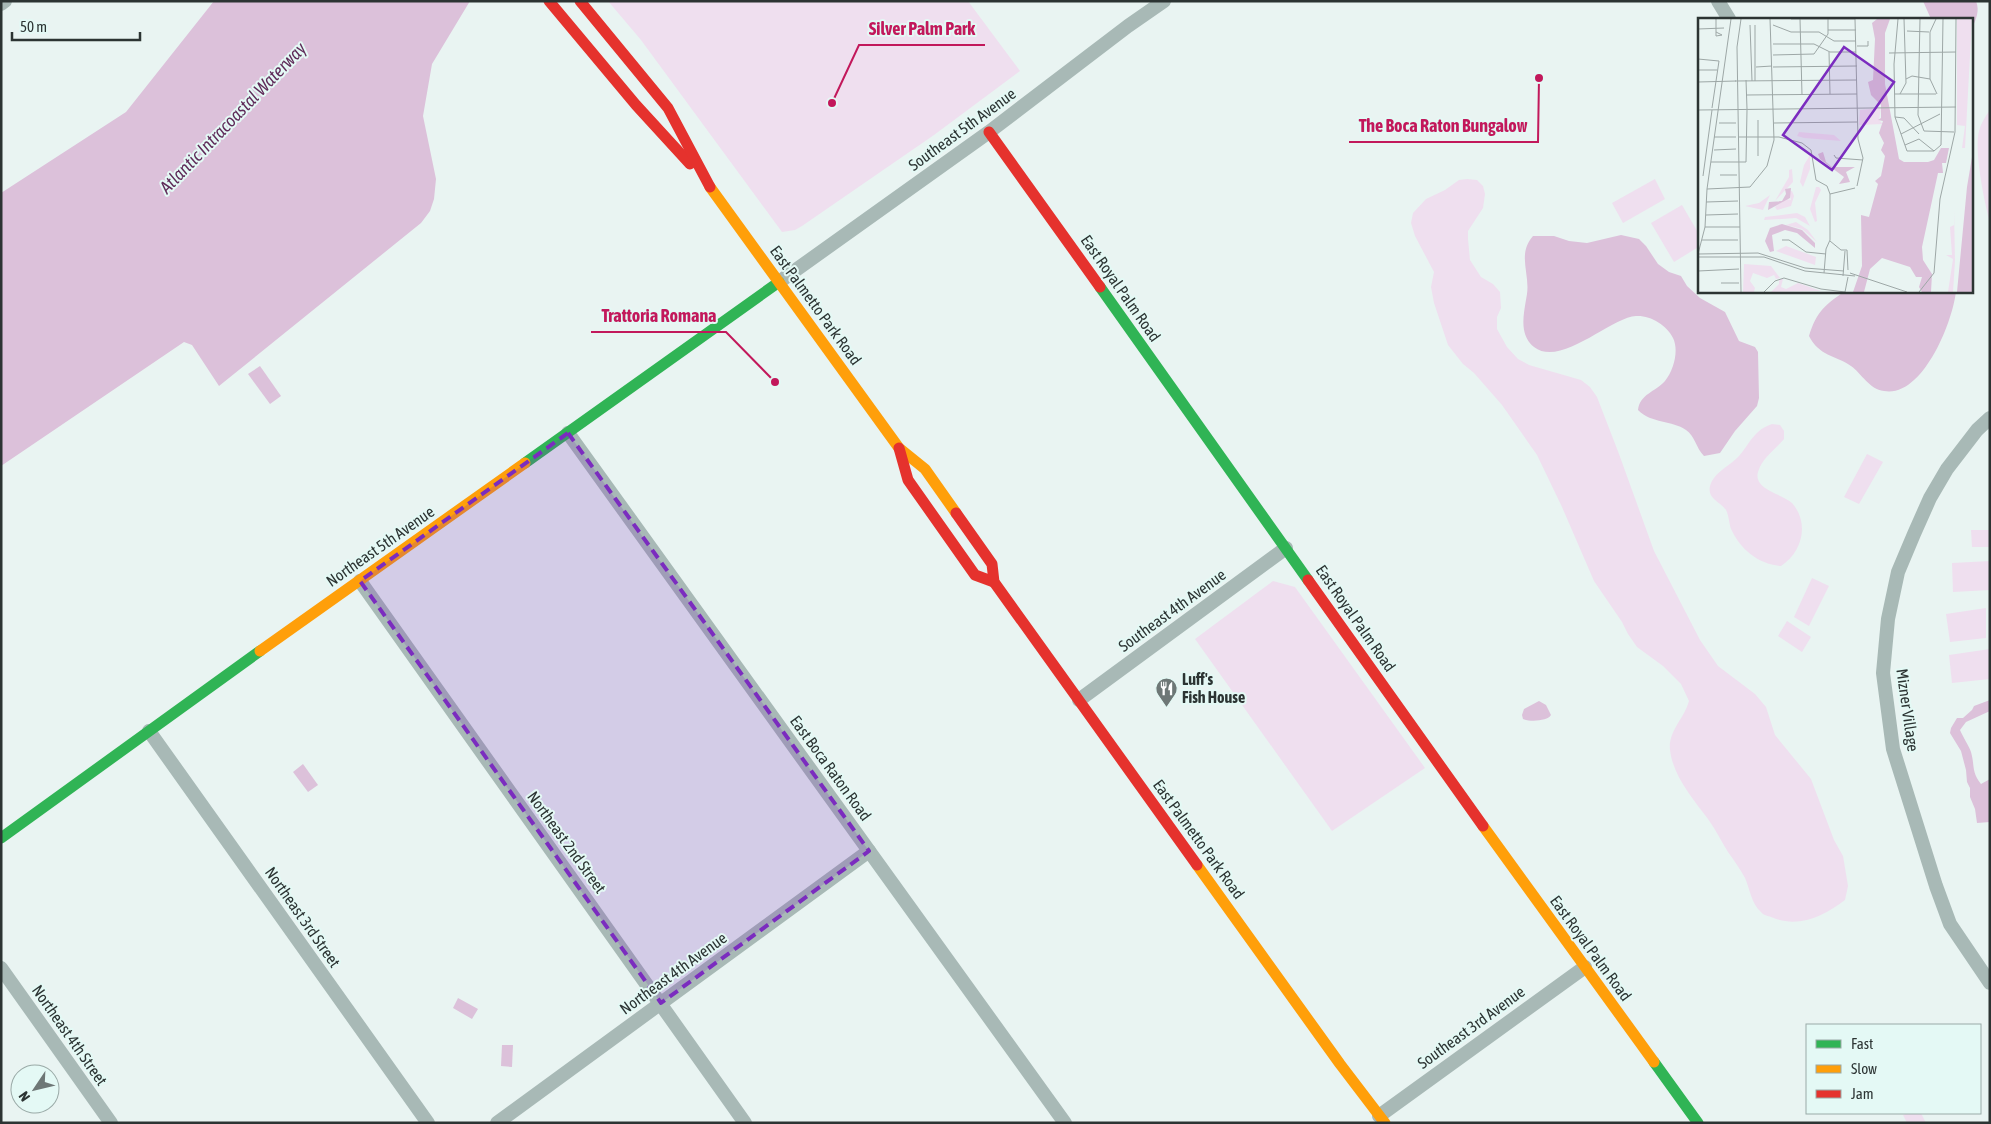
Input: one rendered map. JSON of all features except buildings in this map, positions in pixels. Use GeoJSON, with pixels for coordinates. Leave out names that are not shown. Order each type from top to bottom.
{"type":"FeatureCollection","features":[{"type":"Feature","properties":{"kind":"street"},"geometry":{"type":"LineString","coordinates":[[1,4],[5,1]]}},
{"type":"Feature","properties":{"kind":"street","name":"East Palmetto Park Road"},"geometry":{"type":"LineString","coordinates":[[550,1],[652,125],[706,182],[899,448],[925,468],[992,564],[994,582],[1382,1120]]}},
{"type":"Feature","properties":{"kind":"street","name":"East Palmetto Park Road"},"geometry":{"type":"LineString","coordinates":[[580,1],[668,108],[706,182]]}},
{"type":"Feature","properties":{"kind":"street","name":"Southeast 5th Avenue"},"geometry":{"type":"LineString","coordinates":[[779,282],[989,132],[1164,1]]}},
{"type":"Feature","properties":{"kind":"street"},"geometry":{"type":"LineString","coordinates":[[1718,1],[1728,18]]}},
{"type":"Feature","properties":{"kind":"street","name":"East Royal Palm Road"},"geometry":{"type":"LineString","coordinates":[[989,132],[1584,967],[1698,1123]]}},
{"type":"Feature","properties":{"kind":"street","name":"Northeast 5th Avenue"},"geometry":{"type":"LineString","coordinates":[[1,838],[779,282]]}},
{"type":"Feature","properties":{"kind":"street","name":"Mizner Village"},"geometry":{"type":"LineString","coordinates":[[1990,418],[1977,430],[1947,469],[1930,498],[1898,572],[1888,619],[1883,673],[1893,749],[1936,886],[1950,924],[1990,983]]}},
{"type":"Feature","properties":{"kind":"street","name":"East Boca Raton Road"},"geometry":{"type":"LineString","coordinates":[[568,433],[1065,1123]]}},
{"type":"Feature","properties":{"kind":"street","name":"East Palmetto Park Road"},"geometry":{"type":"LineString","coordinates":[[899,448],[908,480],[975,576],[994,582]]}},
{"type":"Feature","properties":{"kind":"street","name":"Southeast 4th Avenue"},"geometry":{"type":"LineString","coordinates":[[1079,700],[1286,548]]}},
{"type":"Feature","properties":{"kind":"street","name":"Northeast 2nd Street"},"geometry":{"type":"LineString","coordinates":[[360,581],[745,1123]]}},
{"type":"Feature","properties":{"kind":"street","name":"Northeast 3rd Street"},"geometry":{"type":"LineString","coordinates":[[149,731],[428,1123]]}},
{"type":"Feature","properties":{"kind":"street","name":"Northeast 4th Avenue"},"geometry":{"type":"LineString","coordinates":[[498,1123],[869,851]]}},
{"type":"Feature","properties":{"kind":"street","name":"Southeast 3rd Avenue"},"geometry":{"type":"LineString","coordinates":[[1382,1120],[1584,967]]}},
{"type":"Feature","properties":{"kind":"street","name":"Northeast 4th Street"},"geometry":{"type":"LineString","coordinates":[[1,968],[111,1123]]}},
{"type":"Feature","properties":{"kind":"highlighted area"},"geometry":{"type":"Polygon","coordinates":[[[568,433],[869,851],[661,1003],[360,581],[568,433]]]}},
{"type":"Feature","properties":{"kind":"shaded area"},"geometry":{"type":"Polygon","coordinates":[[[608,1],[968,1],[1020,71],[934,135],[802,226],[795,230],[782,232],[641,40],[608,1]]]}},
{"type":"Feature","properties":{"kind":"shaded area"},"geometry":{"type":"Polygon","coordinates":[[[1990,110],[1990,222],[1979,163],[1978,140],[1983,120],[1990,110]]]}},
{"type":"Feature","properties":{"kind":"shaded area"},"geometry":{"type":"Polygon","coordinates":[[[1655,179],[1665,199],[1623,223],[1612,203],[1655,179]]]}},
{"type":"Feature","properties":{"kind":"shaded area"},"geometry":{"type":"Polygon","coordinates":[[[1459,180],[1477,180],[1483,186],[1485,194],[1483,208],[1468,231],[1470,260],[1481,277],[1493,284],[1500,292],[1501,308],[1497,317],[1497,329],[1507,347],[1518,359],[1529,365],[1581,380],[1590,387],[1597,397],[1654,551],[1700,640],[1718,666],[1755,694],[1766,707],[1775,735],[1811,779],[1834,840],[1843,856],[1848,886],[1845,900],[1819,916],[1791,922],[1763,914],[1755,904],[1743,875],[1675,769],[1670,750],[1671,737],[1689,701],[1681,684],[1663,666],[1637,647],[1628,634],[1594,581],[1537,455],[1502,405],[1474,373],[1463,364],[1448,345],[1434,303],[1431,287],[1434,272],[1415,236],[1411,223],[1413,213],[1426,199],[1445,190],[1459,180]]]}},
{"type":"Feature","properties":{"kind":"shaded area"},"geometry":{"type":"Polygon","coordinates":[[[1682,205],[1698,233],[1698,247],[1674,262],[1651,223],[1682,205]]]}},
{"type":"Feature","properties":{"kind":"shaded area"},"geometry":{"type":"Polygon","coordinates":[[[1772,424],[1780,425],[1784,431],[1784,439],[1762,462],[1758,478],[1764,487],[1792,503],[1798,511],[1802,528],[1798,546],[1781,566],[1758,559],[1745,549],[1731,529],[1726,510],[1712,497],[1710,490],[1715,477],[1739,456],[1758,432],[1772,424]]]}},
{"type":"Feature","properties":{"kind":"shaded area"},"geometry":{"type":"Polygon","coordinates":[[[1867,454],[1883,462],[1859,504],[1844,497],[1867,454]]]}},
{"type":"Feature","properties":{"kind":"shaded area"},"geometry":{"type":"Polygon","coordinates":[[[1971,530],[1990,530],[1990,547],[1972,547],[1971,530]]]}},
{"type":"Feature","properties":{"kind":"shaded area"},"geometry":{"type":"Polygon","coordinates":[[[1990,561],[1990,590],[1953,592],[1952,563],[1990,561]]]}},
{"type":"Feature","properties":{"kind":"shaded area"},"geometry":{"type":"Polygon","coordinates":[[[1812,578],[1829,586],[1809,626],[1794,617],[1812,578]]]}},
{"type":"Feature","properties":{"kind":"shaded area"},"geometry":{"type":"Polygon","coordinates":[[[1273,581],[1295,587],[1425,768],[1332,831],[1195,639],[1273,581]]]}},
{"type":"Feature","properties":{"kind":"shaded area"},"geometry":{"type":"Polygon","coordinates":[[[1986,608],[1986,638],[1950,642],[1946,614],[1986,608]]]}},
{"type":"Feature","properties":{"kind":"shaded area"},"geometry":{"type":"Polygon","coordinates":[[[1787,621],[1811,637],[1802,652],[1778,636],[1787,621]]]}},
{"type":"Feature","properties":{"kind":"shaded area"},"geometry":{"type":"Polygon","coordinates":[[[1990,649],[1990,679],[1952,683],[1949,655],[1990,649]]]}},
{"type":"Feature","properties":{"kind":"shaded area"},"geometry":{"type":"Polygon","coordinates":[[[1922,1114],[1926,1123],[1907,1123],[1903,1115],[1922,1114]]]}},
{"type":"Feature","properties":{"kind":"water","name":"Atlantic Intracoastal Waterway"},"geometry":{"type":"Polygon","coordinates":[[[214,1],[470,1],[432,64],[423,116],[436,179],[434,199],[430,211],[421,223],[219,386],[192,345],[184,342],[1,466],[1,193],[126,112],[214,1]]]}},
{"type":"Feature","properties":{"kind":"water"},"geometry":{"type":"Polygon","coordinates":[[[1923,1],[1976,1],[1978,12],[1974,23],[1974,18],[1931,18],[1923,1]]]}},
{"type":"Feature","properties":{"kind":"water"},"geometry":{"type":"Polygon","coordinates":[[[1621,235],[1639,239],[1658,264],[1669,272],[1681,276],[1687,286],[1700,298],[1725,312],[1739,341],[1755,347],[1758,352],[1759,398],[1757,406],[1735,431],[1720,453],[1704,456],[1686,430],[1649,418],[1638,410],[1642,400],[1665,381],[1675,360],[1676,348],[1673,338],[1667,329],[1658,322],[1641,316],[1626,318],[1572,347],[1558,351],[1545,352],[1534,347],[1526,336],[1523,323],[1527,294],[1525,257],[1528,243],[1533,236],[1554,236],[1569,241],[1587,243],[1621,235]]]}},
{"type":"Feature","properties":{"kind":"water"},"geometry":{"type":"Polygon","coordinates":[[[1844,292],[1956,292],[1949,320],[1934,355],[1911,383],[1898,390],[1879,390],[1851,366],[1822,351],[1813,343],[1809,336],[1818,315],[1826,305],[1844,292]]]}},
{"type":"Feature","properties":{"kind":"water"},"geometry":{"type":"Polygon","coordinates":[[[260,366],[281,396],[270,404],[248,374],[260,366]]]}},
{"type":"Feature","properties":{"kind":"water"},"geometry":{"type":"Polygon","coordinates":[[[1990,700],[1990,711],[1966,722],[1960,730],[1971,752],[1974,772],[1981,784],[1990,779],[1990,822],[1977,823],[1961,751],[1950,733],[1957,718],[1963,718],[1974,706],[1990,700]]]}},
{"type":"Feature","properties":{"kind":"water"},"geometry":{"type":"Polygon","coordinates":[[[1539,701],[1546,705],[1551,715],[1546,719],[1523,719],[1524,709],[1539,701]]]}},
{"type":"Feature","properties":{"kind":"water"},"geometry":{"type":"Polygon","coordinates":[[[303,764],[318,785],[308,792],[293,772],[303,764]]]}},
{"type":"Feature","properties":{"kind":"water"},"geometry":{"type":"Polygon","coordinates":[[[458,998],[478,1009],[472,1019],[453,1008],[458,998]]]}},
{"type":"Feature","properties":{"kind":"water"},"geometry":{"type":"Polygon","coordinates":[[[502,1045],[513,1045],[512,1067],[501,1066],[502,1045]]]}},
{"type":"Feature","properties":{"kind":"traffic: fast"},"geometry":{"type":"LineString","coordinates":[[525,463],[779,282]]}},
{"type":"Feature","properties":{"kind":"traffic: fast"},"geometry":{"type":"LineString","coordinates":[[1100,287],[1308,580]]}},
{"type":"Feature","properties":{"kind":"traffic: fast"},"geometry":{"type":"LineString","coordinates":[[1,838],[260,651]]}},
{"type":"Feature","properties":{"kind":"traffic: fast"},"geometry":{"type":"LineString","coordinates":[[1654,1062],[1698,1123]]}},
{"type":"Feature","properties":{"kind":"traffic: slow"},"geometry":{"type":"LineString","coordinates":[[710,187],[899,448],[925,469],[956,513]]}},
{"type":"Feature","properties":{"kind":"traffic: slow"},"geometry":{"type":"LineString","coordinates":[[260,651],[525,463]]}},
{"type":"Feature","properties":{"kind":"traffic: slow"},"geometry":{"type":"LineString","coordinates":[[1483,826],[1654,1062]]}},
{"type":"Feature","properties":{"kind":"traffic: slow"},"geometry":{"type":"LineString","coordinates":[[1197,865],[1340,1064],[1385,1123]]}},
{"type":"Feature","properties":{"kind":"traffic: jam"},"geometry":{"type":"LineString","coordinates":[[549,1],[636,105],[690,164]]}},
{"type":"Feature","properties":{"kind":"traffic: jam"},"geometry":{"type":"LineString","coordinates":[[580,1],[668,108],[710,187]]}},
{"type":"Feature","properties":{"kind":"traffic: jam"},"geometry":{"type":"LineString","coordinates":[[989,132],[1100,287]]}},
{"type":"Feature","properties":{"kind":"traffic: jam"},"geometry":{"type":"LineString","coordinates":[[899,448],[908,480],[975,575],[994,582]]}},
{"type":"Feature","properties":{"kind":"traffic: jam"},"geometry":{"type":"LineString","coordinates":[[956,513],[992,564],[994,582],[1197,865]]}},
{"type":"Feature","properties":{"kind":"traffic: jam"},"geometry":{"type":"LineString","coordinates":[[1308,580],[1483,826]]}},
{"type":"Feature","properties":{"kind":"place","name":"The Boca Raton Bungalow"},"geometry":{"type":"Point","coordinates":[1539,78]}},
{"type":"Feature","properties":{"kind":"place","name":"Silver Palm Park"},"geometry":{"type":"Point","coordinates":[832,103]}},
{"type":"Feature","properties":{"kind":"place","name":"Trattoria Romana"},"geometry":{"type":"Point","coordinates":[775,382]}},
{"type":"Feature","properties":{"kind":"place","name":"Luff's Fish House"},"geometry":{"type":"Point","coordinates":[1166,707]}}]}
